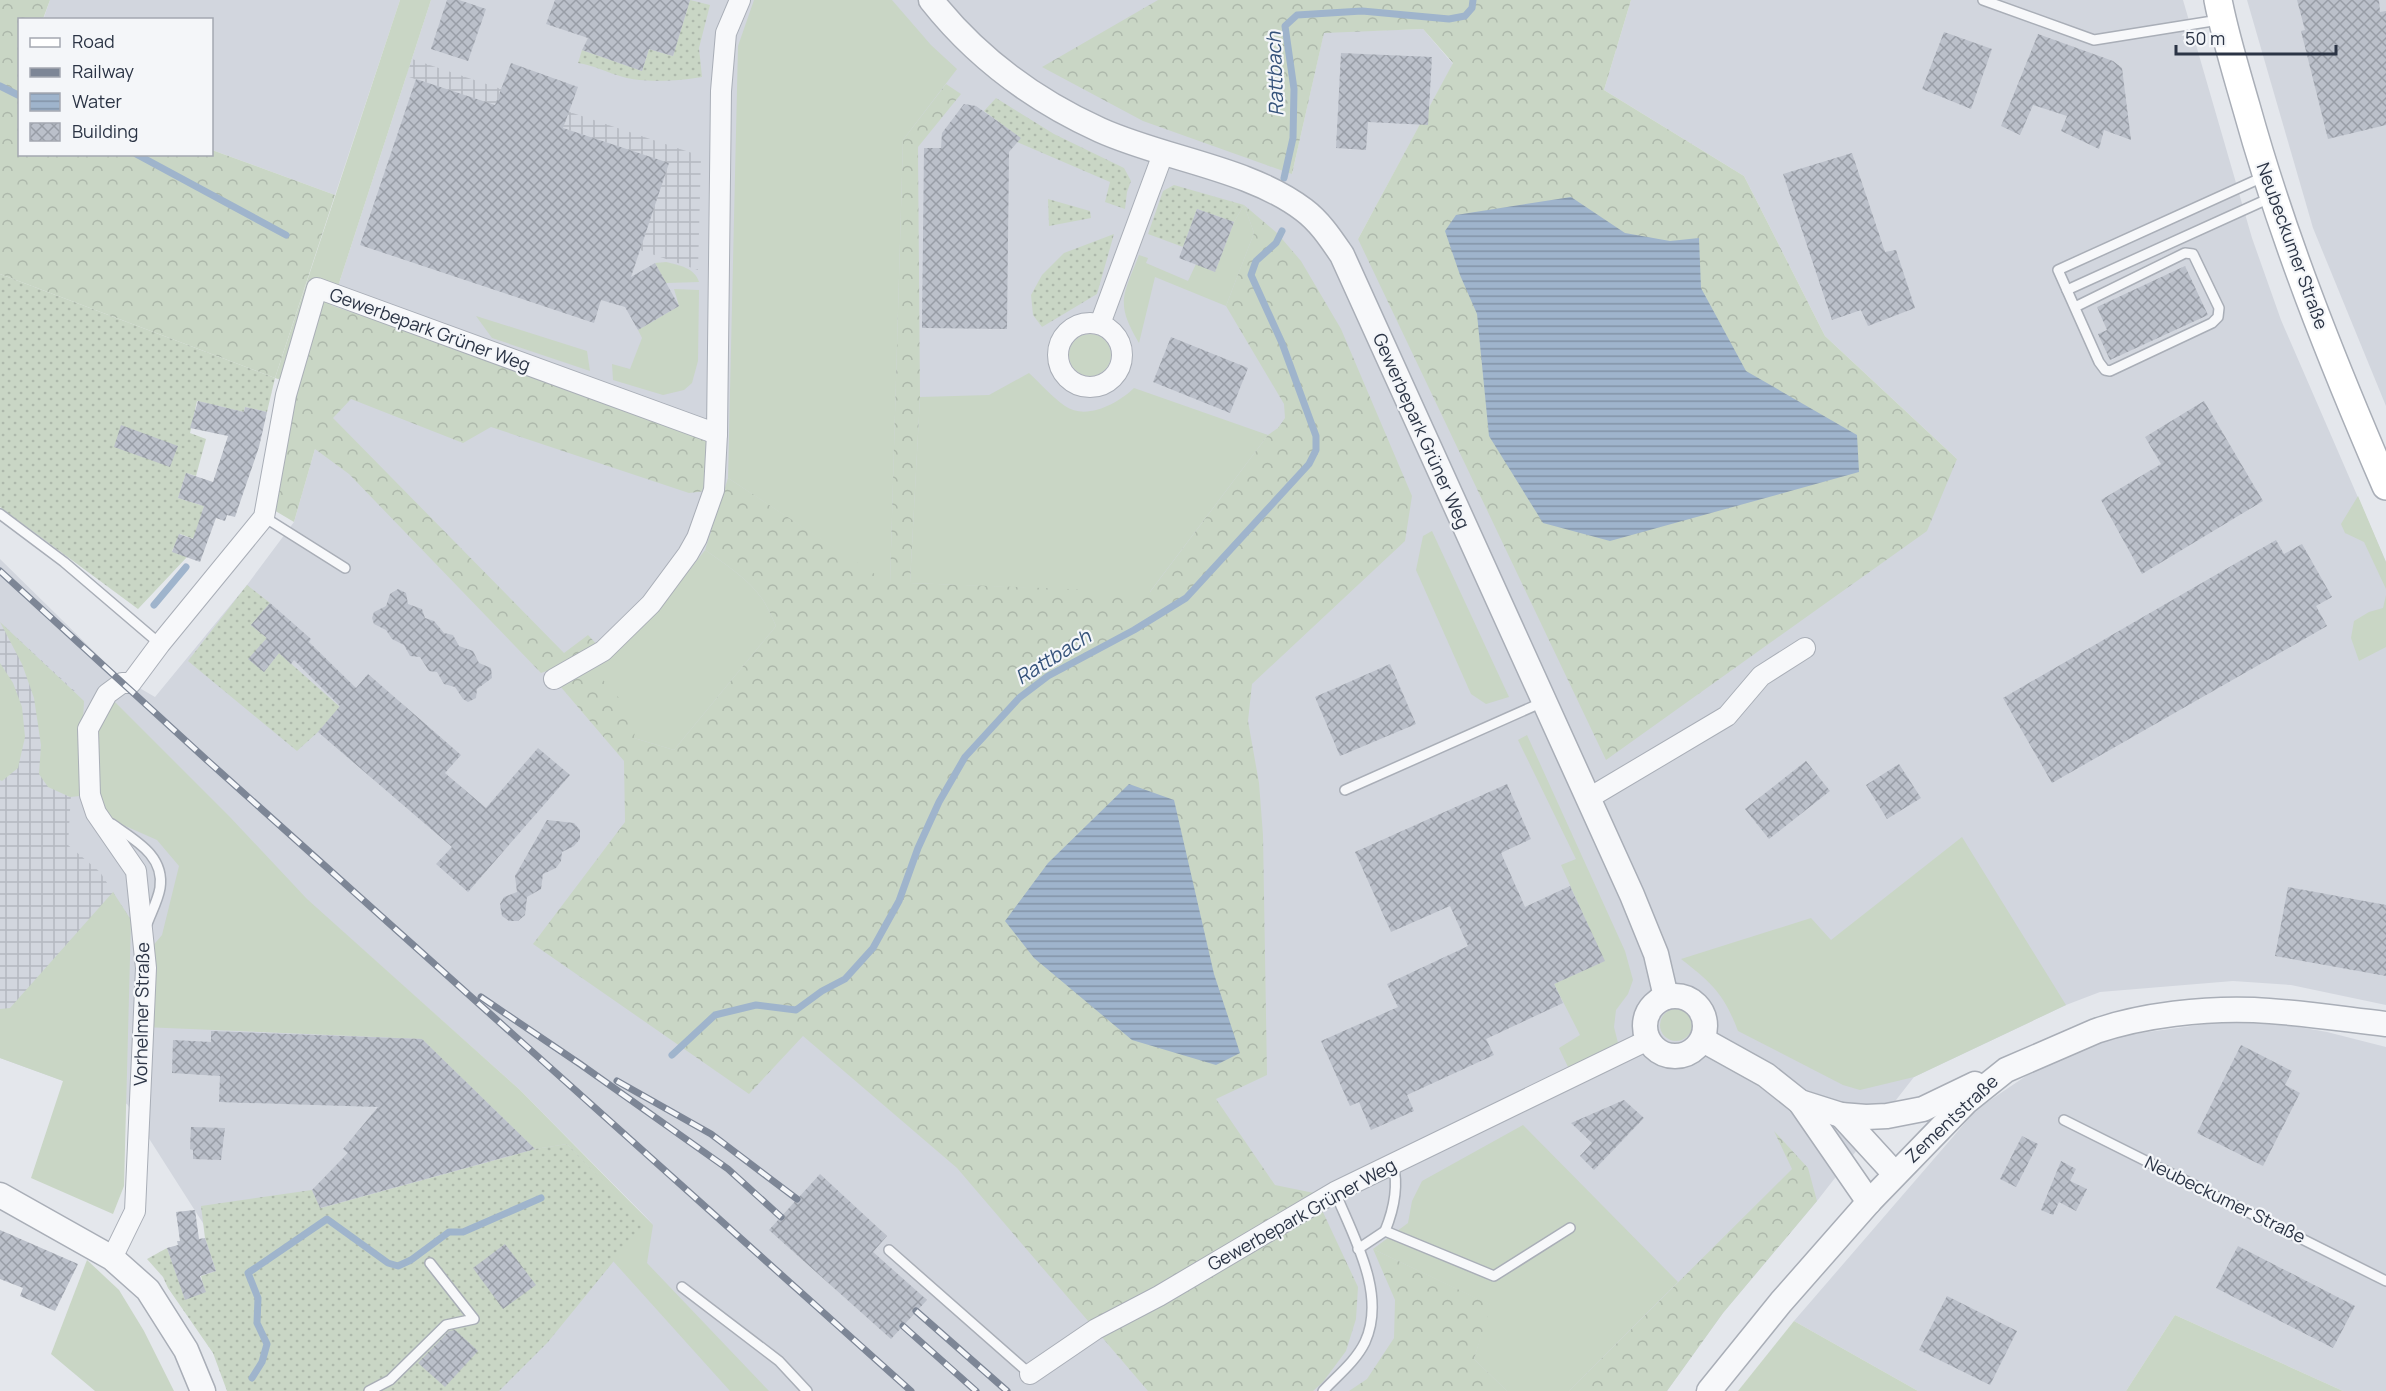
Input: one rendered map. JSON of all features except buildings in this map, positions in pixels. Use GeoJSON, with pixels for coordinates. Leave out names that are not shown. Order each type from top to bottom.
{"type":"FeatureCollection","features":[{"type":"Feature","properties":{"kind":"main road","name":"Neubeckumer Straße"},"geometry":{"type":"LineString","coordinates":[[2220,10],[2269,187],[2305,290],[2386,486]]}},
{"type":"Feature","properties":{"kind":"street"},"geometry":{"type":"LineString","coordinates":[[554,679],[603,651],[651,604],[697,538],[714,490],[717,434],[721,91],[726,33],[740,0]]}},
{"type":"Feature","properties":{"kind":"street","name":"Gewerbepark Grüner Weg"},"geometry":{"type":"LineString","coordinates":[[932,0],[953,28],[1004,75],[1099,130],[1164,154],[1249,180],[1274,191],[1306,211],[1327,233],[1342,255],[1589,798],[1656,954],[1666,997]]}},
{"type":"Feature","properties":{"kind":"street"},"geometry":{"type":"LineString","coordinates":[[1100,324],[1164,154]]}},
{"type":"Feature","properties":{"kind":"street","name":"Gewerbepark Grüner Weg"},"geometry":{"type":"LineString","coordinates":[[122,683],[131,683],[264,517],[286,395],[316,288],[717,434]]}},
{"type":"Feature","properties":{"kind":"street"},"geometry":{"type":"LineString","coordinates":[[1589,798],[1727,716],[1761,676],[1805,648]]}},
{"type":"Feature","properties":{"kind":"street","name":"Vorhelmer Straße"},"geometry":{"type":"LineString","coordinates":[[112,1258],[135,1211],[146,975],[136,872],[96,813],[90,795],[88,729],[107,694],[122,683]]}},
{"type":"Feature","properties":{"kind":"street"},"geometry":{"type":"LineString","coordinates":[[1680,995],[1694,1001],[1703,1012],[1706,1026],[1703,1040],[1695,1050],[1682,1056],[1669,1056],[1657,1050],[1648,1040],[1644,1028],[1647,1015],[1654,1003],[1666,997],[1680,995]]}},
{"type":"Feature","properties":{"kind":"street","name":"Zementstraße"},"geometry":{"type":"LineString","coordinates":[[1709,1391],[1782,1302],[1894,1174],[1966,1102],[2006,1070],[2103,1028],[2166,1016],[2252,1010],[2386,1024]]}},
{"type":"Feature","properties":{"kind":"street","name":"Zementstraße"},"geometry":{"type":"LineString","coordinates":[[2324,1018],[2386,1035]]}},
{"type":"Feature","properties":{"kind":"street","name":"Gewerbepark Grüner Weg"},"geometry":{"type":"LineString","coordinates":[[1030,1374],[1096,1329],[1159,1296],[1335,1192],[1648,1040]]}},
{"type":"Feature","properties":{"kind":"street"},"geometry":{"type":"LineString","coordinates":[[1703,1040],[1766,1075],[1800,1102],[1869,1202]]}},
{"type":"Feature","properties":{"kind":"street"},"geometry":{"type":"LineString","coordinates":[[1800,1102],[1841,1115],[1887,1116],[1923,1109],[2006,1070]]}},
{"type":"Feature","properties":{"kind":"street"},"geometry":{"type":"LineString","coordinates":[[1841,1115],[1894,1174]]}},
{"type":"Feature","properties":{"kind":"street"},"geometry":{"type":"LineString","coordinates":[[0,1195],[112,1258],[148,1290],[186,1350],[203,1391]]}},
{"type":"Feature","properties":{"kind":"lane"},"geometry":{"type":"LineString","coordinates":[[1983,0],[2094,40],[2220,10]]}},
{"type":"Feature","properties":{"kind":"lane"},"geometry":{"type":"LineString","coordinates":[[2075,307],[2186,253],[2193,254],[2196,259],[2219,308],[2218,317],[2211,322],[2110,371],[2105,370],[2099,362],[2058,270],[2269,187]]}},
{"type":"Feature","properties":{"kind":"lane"},"geometry":{"type":"LineString","coordinates":[[2067,290],[2269,187]]}},
{"type":"Feature","properties":{"kind":"lane"},"geometry":{"type":"LineString","coordinates":[[0,514],[64,562],[160,644]]}},
{"type":"Feature","properties":{"kind":"lane"},"geometry":{"type":"LineString","coordinates":[[264,517],[345,568]]}},
{"type":"Feature","properties":{"kind":"lane"},"geometry":{"type":"LineString","coordinates":[[1345,790],[1545,702]]}},
{"type":"Feature","properties":{"kind":"lane","name":"Neubeckumer Straße"},"geometry":{"type":"LineString","coordinates":[[2064,1120],[2386,1281]]}},
{"type":"Feature","properties":{"kind":"lane"},"geometry":{"type":"LineString","coordinates":[[1358,1249],[1385,1231],[1392,1212],[1397,1180],[1393,1164]]}},
{"type":"Feature","properties":{"kind":"lane"},"geometry":{"type":"LineString","coordinates":[[1323,1391],[1354,1358],[1370,1329],[1371,1299],[1368,1279],[1335,1192]]}},
{"type":"Feature","properties":{"kind":"lane"},"geometry":{"type":"LineString","coordinates":[[1385,1231],[1494,1276],[1570,1228]]}},
{"type":"Feature","properties":{"kind":"lane"},"geometry":{"type":"LineString","coordinates":[[889,1250],[1030,1374]]}},
{"type":"Feature","properties":{"kind":"lane"},"geometry":{"type":"LineString","coordinates":[[369,1391],[390,1380],[446,1325],[474,1319],[430,1263]]}},
{"type":"Feature","properties":{"kind":"lane"},"geometry":{"type":"LineString","coordinates":[[682,1287],[779,1360],[807,1391]]}},
{"type":"Feature","properties":{"kind":"shaded area"},"geometry":{"type":"Polygon","coordinates":[[[50,0],[400,0],[335,195],[213,150],[213,18],[44,18],[50,0]]]}},
{"type":"Feature","properties":{"kind":"shaded area"},"geometry":{"type":"Polygon","coordinates":[[[431,0],[1180,0],[1292,174],[1324,32],[1423,29],[1453,64],[1358,239],[1957,459],[1825,336],[1744,176],[1604,90],[1631,0],[2183,0],[2252,238],[2281,320],[2386,562],[2386,1005],[2291,985],[2233,981],[2100,992],[2066,1005],[1914,1077],[1817,1201],[1723,1313],[1667,1391],[310,1391],[127,1104],[0,1058],[0,559],[119,676],[155,697],[247,585],[294,522],[315,449],[305,388],[431,0]],[[334,924],[653,1224],[520,1090],[334,924]]]}},
{"type":"Feature","properties":{"kind":"shaded area"},"geometry":{"type":"Polygon","coordinates":[[[2247,0],[2386,0],[2386,406],[2313,228],[2247,0]]]}},
{"type":"Feature","properties":{"kind":"shaded area"},"geometry":{"type":"Polygon","coordinates":[[[412,59],[701,156],[698,270],[640,250],[668,163],[406,76],[412,59]]]}},
{"type":"Feature","properties":{"kind":"shaded area"},"geometry":{"type":"Polygon","coordinates":[[[0,622],[77,693],[68,845],[100,872],[131,920],[0,1058],[0,622]]]}},
{"type":"Feature","properties":{"kind":"shaded area"},"geometry":{"type":"Polygon","coordinates":[[[2260,1020],[2327,1032],[2386,1047],[2386,1391],[2343,1391],[2175,1315],[2126,1391],[1918,1391],[1794,1321],[1977,1109],[2029,1074],[2112,1037],[2213,1023],[2260,1020]]]}},
{"type":"Feature","properties":{"kind":"green space"},"geometry":{"type":"Polygon","coordinates":[[[0,0],[50,0],[43,18],[18,18],[18,156],[213,156],[213,150],[335,195],[275,378],[0,274],[0,0]]]}},
{"type":"Feature","properties":{"kind":"green space"},"geometry":{"type":"Polygon","coordinates":[[[400,0],[431,0],[305,388],[275,378],[400,0]]]}},
{"type":"Feature","properties":{"kind":"green space"},"geometry":{"type":"Polygon","coordinates":[[[690,0],[710,5],[699,48],[702,77],[641,80],[578,63],[582,50],[642,71],[649,49],[673,56],[690,0]]]}},
{"type":"Feature","properties":{"kind":"green space"},"geometry":{"type":"Polygon","coordinates":[[[754,0],[892,0],[931,45],[957,69],[903,140],[890,585],[728,478],[738,46],[754,0]]]}},
{"type":"Feature","properties":{"kind":"green space"},"geometry":{"type":"Polygon","coordinates":[[[1158,0],[1631,0],[1604,90],[1744,176],[1825,336],[1957,459],[1927,531],[1606,760],[1358,239],[1453,63],[1423,29],[1324,33],[1292,174],[1143,121],[1042,67],[1158,0]]]}},
{"type":"Feature","properties":{"kind":"green space"},"geometry":{"type":"Polygon","coordinates":[[[946,84],[961,94],[918,147],[920,397],[910,583],[1150,592],[1268,435],[1278,428],[1285,418],[1284,404],[1226,306],[1254,233],[1244,205],[1277,233],[1301,261],[1341,329],[1412,496],[1405,541],[1252,684],[1248,721],[1259,783],[1263,835],[1267,1075],[1216,1099],[1275,1185],[1314,1193],[1358,1287],[1356,1319],[1346,1351],[1323,1382],[1313,1391],[1148,1391],[957,1168],[803,1036],[749,1094],[533,944],[625,822],[624,761],[554,679],[586,661],[637,718],[634,738],[674,750],[776,626],[763,600],[751,585],[705,550],[728,478],[890,584],[903,140],[946,84]]]}},
{"type":"Feature","properties":{"kind":"green space"},"geometry":{"type":"Polygon","coordinates":[[[996,98],[1054,134],[1124,168],[1131,181],[1125,209],[1105,202],[1110,182],[1017,142],[1019,137],[984,111],[996,98]]]}},
{"type":"Feature","properties":{"kind":"green space"},"geometry":{"type":"Polygon","coordinates":[[[1174,185],[1244,205],[1234,222],[1197,209],[1183,247],[1148,234],[1163,191],[1174,185]]]}},
{"type":"Feature","properties":{"kind":"green space"},"geometry":{"type":"Polygon","coordinates":[[[1048,199],[1090,211],[1091,218],[1049,226],[1048,199]]]}},
{"type":"Feature","properties":{"kind":"green space"},"geometry":{"type":"Polygon","coordinates":[[[1244,205],[1254,233],[1226,306],[1155,277],[1139,343],[1127,318],[1124,299],[1139,255],[1148,258],[1146,263],[1188,281],[1196,264],[1215,272],[1234,222],[1244,205]]]}},
{"type":"Feature","properties":{"kind":"green space"},"geometry":{"type":"Polygon","coordinates":[[[1114,234],[1097,294],[1042,327],[1033,315],[1031,295],[1042,275],[1064,253],[1114,234]]]}},
{"type":"Feature","properties":{"kind":"green space"},"geometry":{"type":"Polygon","coordinates":[[[666,262],[690,270],[699,282],[666,283],[655,263],[666,262]]]}},
{"type":"Feature","properties":{"kind":"green space"},"geometry":{"type":"Polygon","coordinates":[[[0,274],[275,378],[267,412],[245,407],[244,412],[197,401],[190,433],[206,439],[196,476],[186,473],[178,498],[204,506],[194,539],[180,534],[172,551],[187,557],[138,609],[0,507],[0,274]]]}},
{"type":"Feature","properties":{"kind":"green space"},"geometry":{"type":"Polygon","coordinates":[[[674,289],[699,290],[698,361],[692,383],[684,390],[663,395],[613,380],[612,364],[630,369],[642,338],[638,330],[679,306],[674,289]]]}},
{"type":"Feature","properties":{"kind":"green space"},"geometry":{"type":"Polygon","coordinates":[[[321,302],[717,434],[714,490],[689,493],[491,427],[463,443],[351,399],[333,418],[564,653],[588,635],[603,651],[541,673],[349,474],[315,449],[294,522],[267,506],[321,302]]]}},
{"type":"Feature","properties":{"kind":"green space"},"geometry":{"type":"Polygon","coordinates":[[[476,316],[587,351],[590,371],[492,338],[476,316]]]}},
{"type":"Feature","properties":{"kind":"green space"},"geometry":{"type":"Polygon","coordinates":[[[1090,334],[1105,340],[1111,355],[1105,370],[1090,376],[1075,370],[1069,355],[1075,340],[1090,334]]]}},
{"type":"Feature","properties":{"kind":"green space"},"geometry":{"type":"Polygon","coordinates":[[[1029,373],[1056,399],[1073,410],[1083,412],[1102,408],[1128,394],[1134,388],[1268,435],[1149,593],[910,583],[920,397],[989,395],[1029,373]]]}},
{"type":"Feature","properties":{"kind":"green space"},"geometry":{"type":"Polygon","coordinates":[[[2358,496],[2386,562],[2386,589],[2364,542],[2345,533],[2341,524],[2358,496]]]}},
{"type":"Feature","properties":{"kind":"green space"},"geometry":{"type":"Polygon","coordinates":[[[1432,531],[1509,697],[1486,704],[1471,694],[1416,570],[1423,536],[1432,531]]]}},
{"type":"Feature","properties":{"kind":"green space"},"geometry":{"type":"Polygon","coordinates":[[[705,550],[751,585],[763,600],[776,626],[674,750],[634,738],[586,661],[654,616],[705,550]]]}},
{"type":"Feature","properties":{"kind":"green space"},"geometry":{"type":"Polygon","coordinates":[[[247,585],[270,603],[251,625],[267,638],[249,659],[264,672],[279,653],[340,707],[297,751],[188,661],[247,585]]]}},
{"type":"Feature","properties":{"kind":"green space"},"geometry":{"type":"Polygon","coordinates":[[[2386,595],[2386,647],[2359,661],[2351,638],[2354,621],[2369,612],[2383,608],[2386,595]]]}},
{"type":"Feature","properties":{"kind":"green space"},"geometry":{"type":"Polygon","coordinates":[[[0,622],[84,701],[82,739],[85,783],[80,796],[70,797],[48,787],[39,774],[41,745],[34,698],[22,664],[0,622]]]}},
{"type":"Feature","properties":{"kind":"green space"},"geometry":{"type":"Polygon","coordinates":[[[0,663],[13,683],[22,707],[25,737],[18,768],[2,781],[0,780],[0,663]]]}},
{"type":"Feature","properties":{"kind":"green space"},"geometry":{"type":"Polygon","coordinates":[[[107,694],[229,816],[307,899],[520,1090],[653,1225],[647,1263],[769,1391],[730,1391],[613,1261],[643,1224],[567,1144],[535,1149],[422,1039],[143,1027],[145,955],[162,935],[179,866],[157,840],[96,813],[88,730],[107,694]]]}},
{"type":"Feature","properties":{"kind":"green space"},"geometry":{"type":"Polygon","coordinates":[[[1527,735],[1625,951],[1633,980],[1628,994],[1616,1010],[1614,1027],[1619,1047],[1569,1069],[1559,1048],[1580,1035],[1554,984],[1604,961],[1561,865],[1576,859],[1518,740],[1527,735]]]}},
{"type":"Feature","properties":{"kind":"green space"},"geometry":{"type":"Polygon","coordinates":[[[1962,837],[2066,1005],[1914,1077],[1860,1090],[1843,1085],[1738,1031],[1728,1008],[1716,990],[1681,959],[1811,918],[1831,940],[1962,837]]]}},
{"type":"Feature","properties":{"kind":"green space"},"geometry":{"type":"Polygon","coordinates":[[[113,892],[131,920],[124,1186],[113,1214],[31,1178],[63,1081],[0,1058],[0,1009],[10,1008],[113,892]]]}},
{"type":"Feature","properties":{"kind":"green space"},"geometry":{"type":"Polygon","coordinates":[[[1676,1009],[1687,1014],[1692,1025],[1687,1036],[1676,1041],[1665,1036],[1660,1025],[1665,1014],[1676,1009]]]}},
{"type":"Feature","properties":{"kind":"green space"},"geometry":{"type":"Polygon","coordinates":[[[1523,1125],[1678,1282],[1569,1391],[1507,1391],[1474,1359],[1490,1305],[1373,1249],[1408,1223],[1412,1201],[1422,1181],[1523,1125]]]}},
{"type":"Feature","properties":{"kind":"green space"},"geometry":{"type":"Polygon","coordinates":[[[1774,1131],[1808,1168],[1817,1201],[1723,1313],[1667,1391],[1569,1391],[1792,1169],[1774,1131]]]}},
{"type":"Feature","properties":{"kind":"green space"},"geometry":{"type":"Polygon","coordinates":[[[567,1144],[644,1224],[548,1342],[499,1391],[227,1391],[213,1353],[168,1288],[163,1277],[147,1259],[167,1248],[185,1299],[205,1292],[201,1276],[216,1271],[205,1238],[201,1206],[312,1190],[321,1208],[535,1149],[567,1144]]]}},
{"type":"Feature","properties":{"kind":"green space"},"geometry":{"type":"Polygon","coordinates":[[[1373,1249],[1491,1305],[1474,1359],[1507,1391],[1349,1391],[1367,1379],[1394,1338],[1395,1300],[1373,1249]]]}},
{"type":"Feature","properties":{"kind":"green space"},"geometry":{"type":"Polygon","coordinates":[[[87,1260],[119,1290],[144,1331],[174,1391],[95,1391],[51,1354],[87,1260]]]}},
{"type":"Feature","properties":{"kind":"green space"},"geometry":{"type":"Polygon","coordinates":[[[2175,1315],[2343,1391],[2126,1391],[2175,1315]]]}},
{"type":"Feature","properties":{"kind":"green space"},"geometry":{"type":"Polygon","coordinates":[[[1794,1321],[1918,1391],[1738,1391],[1794,1321]]]}},
{"type":"Feature","properties":{"kind":"water"},"geometry":{"type":"Polygon","coordinates":[[[1571,197],[1625,233],[1670,241],[1699,238],[1701,288],[1746,371],[1857,435],[1859,472],[1610,541],[1543,523],[1489,436],[1477,314],[1460,275],[1445,231],[1456,215],[1571,197]]]}},
{"type":"Feature","properties":{"kind":"water"},"geometry":{"type":"Polygon","coordinates":[[[1129,784],[1174,800],[1214,974],[1240,1053],[1216,1065],[1132,1040],[1034,958],[1005,921],[1048,863],[1129,784]]]}},
{"type":"Feature","properties":{"kind":"waterway","name":"Rattbach"},"geometry":{"type":"LineString","coordinates":[[1284,178],[1293,138],[1294,89],[1285,26],[1297,15],[1362,11],[1449,19],[1465,16],[1472,8],[1473,0]]}},
{"type":"Feature","properties":{"kind":"waterway"},"geometry":{"type":"LineString","coordinates":[[0,86],[18,95]]}},
{"type":"Feature","properties":{"kind":"waterway"},"geometry":{"type":"LineString","coordinates":[[140,156],[286,235]]}},
{"type":"Feature","properties":{"kind":"waterway","name":"Rattbach"},"geometry":{"type":"LineString","coordinates":[[672,1055],[715,1015],[756,1005],[796,1010],[822,991],[845,979],[873,948],[899,901],[918,848],[939,802],[965,757],[1019,698],[1048,676],[1134,630],[1186,598],[1309,464],[1316,450],[1316,436],[1282,343],[1251,275],[1256,261],[1276,243],[1282,231]]}},
{"type":"Feature","properties":{"kind":"waterway"},"geometry":{"type":"LineString","coordinates":[[154,605],[186,567]]}},
{"type":"Feature","properties":{"kind":"waterway","name":"Rattbach"},"geometry":{"type":"LineString","coordinates":[[252,1378],[262,1362],[267,1344],[257,1323],[258,1298],[248,1273],[327,1219],[388,1263],[398,1266],[411,1260],[449,1232],[463,1232],[541,1198]]}},
{"type":"Feature","properties":{"kind":"railway"},"geometry":{"type":"LineString","coordinates":[[0,571],[209,762],[911,1391]]}},
{"type":"Feature","properties":{"kind":"railway"},"geometry":{"type":"LineString","coordinates":[[481,997],[728,1169],[781,1217]]}},
{"type":"Feature","properties":{"kind":"railway"},"geometry":{"type":"LineString","coordinates":[[617,1081],[711,1134],[797,1199]]}},
{"type":"Feature","properties":{"kind":"railway"},"geometry":{"type":"LineString","coordinates":[[916,1311],[1007,1391]]}},
{"type":"Feature","properties":{"kind":"railway"},"geometry":{"type":"LineString","coordinates":[[903,1326],[976,1391]]}}]}
